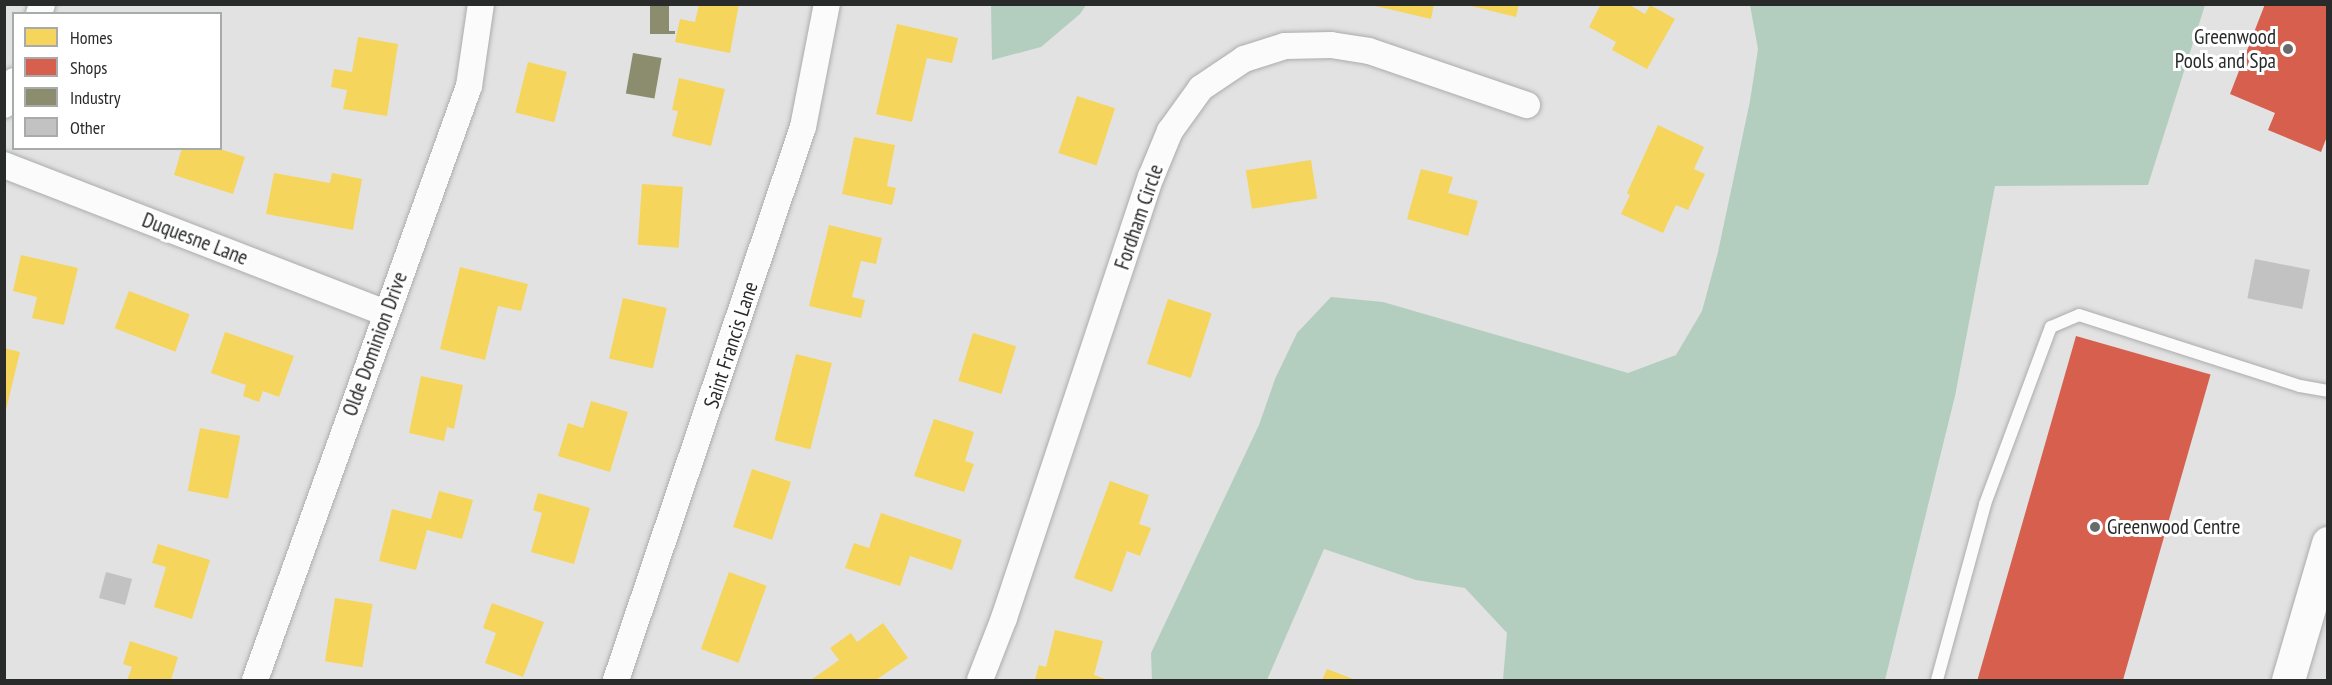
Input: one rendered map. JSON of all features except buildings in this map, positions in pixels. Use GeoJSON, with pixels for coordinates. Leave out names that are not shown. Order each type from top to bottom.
{"type":"FeatureCollection","features":[{"type":"Feature","properties":{"kind":"main road"},"geometry":{"type":"LineString","coordinates":[[2288,681],[2328,543]]}},
{"type":"Feature","properties":{"kind":"street","name":"Olde Dominion Drive"},"geometry":{"type":"LineString","coordinates":[[255,681],[469,86],[481,4]]}},
{"type":"Feature","properties":{"kind":"street","name":"Saint Francis Lane"},"geometry":{"type":"LineString","coordinates":[[616,681],[803,127],[827,4]]}},
{"type":"Feature","properties":{"kind":"street","name":"Fordham Circle"},"geometry":{"type":"LineString","coordinates":[[980,681],[1004,618],[1151,177],[1170,131],[1201,88],[1244,59],[1285,46],[1331,45],[1369,51],[1527,105]]}},
{"type":"Feature","properties":{"kind":"street"},"geometry":{"type":"LineString","coordinates":[[4,105],[12,86]]}},
{"type":"Feature","properties":{"kind":"street","name":"Duquesne Lane"},"geometry":{"type":"LineString","coordinates":[[4,165],[386,313]]}},
{"type":"Feature","properties":{"kind":"lane"},"geometry":{"type":"LineString","coordinates":[[1937,681],[1985,504],[2051,327],[2079,315],[2300,386],[2328,392]]}},
{"type":"Feature","properties":{"kind":"green space"},"geometry":{"type":"Polygon","coordinates":[[[991,4],[1086,5],[1080,14],[1041,47],[992,60],[991,4]]]}},
{"type":"Feature","properties":{"kind":"green space"},"geometry":{"type":"Polygon","coordinates":[[[1750,5],[2205,5],[2148,185],[1995,186],[1955,396],[1885,680],[1503,680],[1507,633],[1465,588],[1416,580],[1324,549],[1267,680],[1152,680],[1151,653],[1259,425],[1275,379],[1297,333],[1331,297],[1383,302],[1628,373],[1676,355],[1702,311],[1718,252],[1750,101],[1758,49],[1750,5]]]}},
{"type":"Feature","properties":{"kind":"place","name":"Greenwood Pools and Spa"},"geometry":{"type":"Point","coordinates":[2288,49]}},
{"type":"Feature","properties":{"kind":"place","name":"Greenwood Centre"},"geometry":{"type":"Point","coordinates":[2095,527]}}]}
